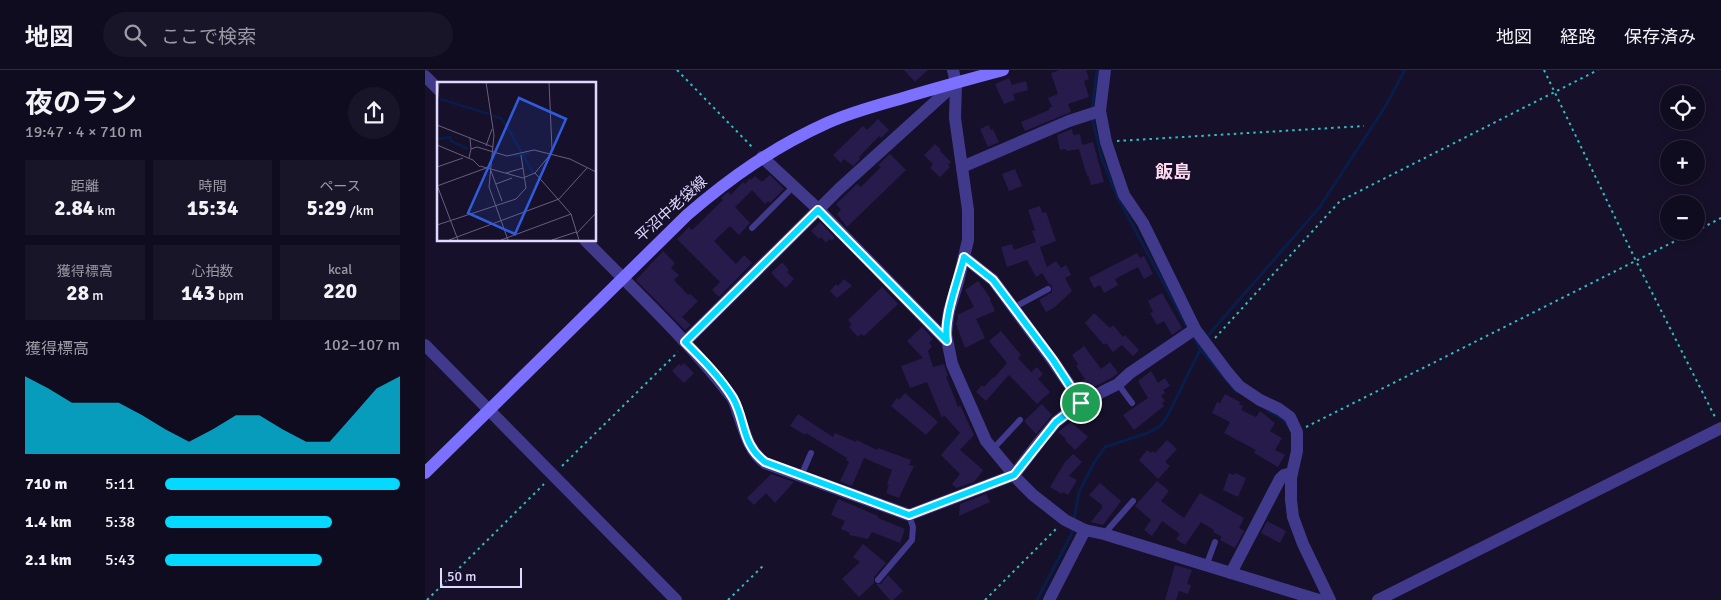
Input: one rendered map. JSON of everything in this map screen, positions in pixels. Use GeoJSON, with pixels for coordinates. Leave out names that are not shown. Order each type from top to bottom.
{"type":"FeatureCollection","features":[{"type":"Feature","properties":{"kind":"main road","name":"平沼中老袋線"},"geometry":{"type":"LineString","coordinates":[[425,473],[622,278],[694,209],[731,178],[762,157],[828,122],[865,109],[1003,70]]}},
{"type":"Feature","properties":{"kind":"street"},"geometry":{"type":"LineString","coordinates":[[943,70],[956,83]]}},
{"type":"Feature","properties":{"kind":"street"},"geometry":{"type":"LineString","coordinates":[[953,70],[956,83],[955,118],[968,210],[968,240],[949,311],[946,334],[952,364],[986,441],[1033,495],[1065,520],[1085,530],[1319,600]]}},
{"type":"Feature","properties":{"kind":"street"},"geometry":{"type":"LineString","coordinates":[[1105,70],[1100,111],[1106,142],[1125,195],[1143,223],[1195,329],[1239,386],[1290,417],[1297,432],[1297,451],[1292,473],[1291,500],[1293,517],[1303,544],[1330,600]]}},
{"type":"Feature","properties":{"kind":"street"},"geometry":{"type":"LineString","coordinates":[[425,76],[437,88]]}},
{"type":"Feature","properties":{"kind":"street"},"geometry":{"type":"LineString","coordinates":[[685,342],[818,210],[956,83]]}},
{"type":"Feature","properties":{"kind":"street"},"geometry":{"type":"LineString","coordinates":[[962,167],[1069,121],[1100,111]]}},
{"type":"Feature","properties":{"kind":"street"},"geometry":{"type":"LineString","coordinates":[[762,157],[818,210],[947,341]]}},
{"type":"Feature","properties":{"kind":"street"},"geometry":{"type":"LineString","coordinates":[[586,241],[707,365],[733,399],[747,439],[755,454],[765,462],[909,515],[1014,475],[1056,422],[1081,403],[1118,384],[1130,373],[1195,329]]}},
{"type":"Feature","properties":{"kind":"street"},"geometry":{"type":"LineString","coordinates":[[964,257],[993,280],[1053,360],[1081,403]]}},
{"type":"Feature","properties":{"kind":"street"},"geometry":{"type":"LineString","coordinates":[[425,345],[676,600]]}},
{"type":"Feature","properties":{"kind":"street"},"geometry":{"type":"LineString","coordinates":[[1378,600],[1721,428]]}},
{"type":"Feature","properties":{"kind":"street"},"geometry":{"type":"LineString","coordinates":[[1231,573],[1280,479],[1292,473]]}},
{"type":"Feature","properties":{"kind":"street"},"geometry":{"type":"LineString","coordinates":[[1049,600],[1085,530]]}},
{"type":"Feature","properties":{"kind":"lane"},"geometry":{"type":"LineString","coordinates":[[752,228],[793,186]]}},
{"type":"Feature","properties":{"kind":"lane"},"geometry":{"type":"LineString","coordinates":[[1013,308],[1048,289]]}},
{"type":"Feature","properties":{"kind":"lane"},"geometry":{"type":"LineString","coordinates":[[1118,384],[1132,403]]}},
{"type":"Feature","properties":{"kind":"lane"},"geometry":{"type":"LineString","coordinates":[[993,449],[1020,420]]}},
{"type":"Feature","properties":{"kind":"lane"},"geometry":{"type":"LineString","coordinates":[[801,476],[811,453]]}},
{"type":"Feature","properties":{"kind":"lane"},"geometry":{"type":"LineString","coordinates":[[1103,534],[1133,500]]}},
{"type":"Feature","properties":{"kind":"lane"},"geometry":{"type":"LineString","coordinates":[[878,580],[912,540],[913,528],[909,515]]}},
{"type":"Feature","properties":{"kind":"lane"},"geometry":{"type":"LineString","coordinates":[[1206,566],[1215,542]]}},
{"type":"Feature","properties":{"kind":"path"},"geometry":{"type":"LineString","coordinates":[[677,70],[762,157]]}},
{"type":"Feature","properties":{"kind":"path"},"geometry":{"type":"LineString","coordinates":[[1544,70],[1721,428]]}},
{"type":"Feature","properties":{"kind":"path"},"geometry":{"type":"LineString","coordinates":[[1208,346],[1340,201],[1598,70]]}},
{"type":"Feature","properties":{"kind":"path"},"geometry":{"type":"LineString","coordinates":[[1106,142],[1364,126]]}},
{"type":"Feature","properties":{"kind":"path"},"geometry":{"type":"LineString","coordinates":[[1705,226],[1721,218]]}},
{"type":"Feature","properties":{"kind":"path"},"geometry":{"type":"LineString","coordinates":[[1297,432],[1678,240]]}},
{"type":"Feature","properties":{"kind":"path"},"geometry":{"type":"LineString","coordinates":[[985,600],[1065,520]]}},
{"type":"Feature","properties":{"kind":"path"},"geometry":{"type":"LineString","coordinates":[[728,600],[765,564]]}},
{"type":"Feature","properties":{"kind":"building"},"geometry":{"type":"Polygon","coordinates":[[[904,70],[928,70],[915,82],[904,70]]]}},
{"type":"Feature","properties":{"kind":"building"},"geometry":{"type":"Polygon","coordinates":[[[1060,70],[1086,70],[1089,79],[1084,81],[1089,97],[1068,104],[1071,112],[1025,131],[1021,122],[1052,107],[1048,98],[1058,94],[1051,73],[1060,70]]]}},
{"type":"Feature","properties":{"kind":"building"},"geometry":{"type":"Polygon","coordinates":[[[1009,78],[1012,85],[1026,81],[1028,90],[1013,94],[1015,100],[1004,104],[995,84],[1009,78]]]}},
{"type":"Feature","properties":{"kind":"building"},"geometry":{"type":"Polygon","coordinates":[[[878,119],[889,130],[881,138],[879,136],[853,166],[844,159],[841,163],[833,155],[863,126],[867,130],[878,119]]]}},
{"type":"Feature","properties":{"kind":"building"},"geometry":{"type":"Polygon","coordinates":[[[989,125],[999,142],[988,147],[980,129],[989,125]]]}},
{"type":"Feature","properties":{"kind":"building"},"geometry":{"type":"Polygon","coordinates":[[[1072,129],[1073,135],[1080,134],[1082,145],[1093,142],[1104,182],[1091,185],[1079,149],[1060,150],[1057,135],[1072,129]]]}},
{"type":"Feature","properties":{"kind":"building"},"geometry":{"type":"Polygon","coordinates":[[[935,144],[951,162],[948,165],[950,167],[940,177],[930,168],[933,164],[924,155],[935,144]]]}},
{"type":"Feature","properties":{"kind":"building"},"geometry":{"type":"Polygon","coordinates":[[[890,154],[906,170],[847,227],[837,214],[841,210],[836,204],[857,184],[861,187],[881,167],[878,165],[890,154]]]}},
{"type":"Feature","properties":{"kind":"building"},"geometry":{"type":"Polygon","coordinates":[[[1015,169],[1022,186],[1009,191],[1002,174],[1015,169]]]}},
{"type":"Feature","properties":{"kind":"building"},"geometry":{"type":"Polygon","coordinates":[[[770,175],[784,189],[770,203],[768,201],[765,204],[752,190],[735,207],[750,223],[739,235],[730,226],[714,241],[736,264],[744,255],[752,263],[719,297],[712,290],[720,282],[677,239],[689,227],[692,230],[723,200],[721,198],[728,192],[731,195],[743,182],[745,184],[750,178],[751,180],[755,176],[762,182],[770,175]]]}},
{"type":"Feature","properties":{"kind":"building"},"geometry":{"type":"Polygon","coordinates":[[[1040,206],[1042,213],[1046,212],[1056,241],[1040,247],[1047,267],[1056,261],[1061,268],[1066,265],[1071,275],[1065,278],[1072,291],[1055,307],[1046,312],[1039,300],[1052,292],[1052,286],[1042,273],[1036,277],[1027,260],[1007,267],[1001,247],[1012,244],[1014,250],[1036,242],[1032,231],[1035,230],[1028,210],[1040,206]]]}},
{"type":"Feature","properties":{"kind":"building"},"geometry":{"type":"Polygon","coordinates":[[[820,222],[835,238],[832,241],[829,239],[826,243],[821,237],[819,239],[811,231],[820,222]]]}},
{"type":"Feature","properties":{"kind":"building"},"geometry":{"type":"Polygon","coordinates":[[[663,251],[675,263],[671,268],[679,275],[674,280],[688,295],[690,294],[698,301],[682,317],[691,325],[685,330],[636,280],[663,251]]]}},
{"type":"Feature","properties":{"kind":"building"},"geometry":{"type":"Polygon","coordinates":[[[1137,253],[1140,258],[1144,256],[1153,274],[1144,279],[1138,267],[1115,279],[1118,285],[1104,293],[1100,285],[1094,288],[1089,278],[1137,253]]]}},
{"type":"Feature","properties":{"kind":"building"},"geometry":{"type":"Polygon","coordinates":[[[783,263],[789,270],[787,272],[794,279],[786,288],[771,273],[783,263]]]}},
{"type":"Feature","properties":{"kind":"building"},"geometry":{"type":"Polygon","coordinates":[[[844,279],[852,286],[837,298],[830,291],[844,279]]]}},
{"type":"Feature","properties":{"kind":"building"},"geometry":{"type":"Polygon","coordinates":[[[978,281],[991,299],[995,311],[976,319],[985,338],[965,348],[956,324],[957,315],[974,307],[965,290],[978,281]]]}},
{"type":"Feature","properties":{"kind":"building"},"geometry":{"type":"Polygon","coordinates":[[[882,287],[898,304],[864,336],[861,334],[858,337],[849,327],[852,324],[848,320],[882,287]]]}},
{"type":"Feature","properties":{"kind":"building"},"geometry":{"type":"Polygon","coordinates":[[[1162,293],[1182,328],[1172,335],[1164,321],[1157,325],[1150,313],[1153,312],[1148,301],[1162,293]]]}},
{"type":"Feature","properties":{"kind":"building"},"geometry":{"type":"Polygon","coordinates":[[[1094,313],[1110,328],[1113,325],[1123,337],[1125,335],[1139,350],[1133,356],[1122,345],[1113,352],[1106,343],[1104,345],[1085,323],[1094,313]]]}},
{"type":"Feature","properties":{"kind":"building"},"geometry":{"type":"Polygon","coordinates":[[[922,327],[933,339],[929,343],[932,346],[928,351],[933,367],[944,364],[948,376],[946,376],[958,407],[960,405],[974,435],[960,450],[983,470],[974,482],[956,488],[952,484],[960,474],[941,455],[960,433],[944,415],[942,418],[927,382],[910,388],[901,366],[923,358],[907,341],[922,327]]]}},
{"type":"Feature","properties":{"kind":"building"},"geometry":{"type":"Polygon","coordinates":[[[1001,331],[1021,355],[1018,358],[1031,372],[1037,367],[1043,374],[1038,379],[1050,392],[1037,404],[1009,375],[986,401],[976,392],[982,385],[984,387],[994,378],[1007,363],[989,341],[1001,331]]]}},
{"type":"Feature","properties":{"kind":"building"},"geometry":{"type":"Polygon","coordinates":[[[1084,346],[1101,369],[1110,362],[1118,373],[1086,391],[1080,382],[1085,379],[1076,366],[1078,364],[1072,355],[1084,346]]]}},
{"type":"Feature","properties":{"kind":"building"},"geometry":{"type":"Polygon","coordinates":[[[684,363],[694,373],[684,383],[672,371],[679,364],[681,366],[684,363]]]}},
{"type":"Feature","properties":{"kind":"building"},"geometry":{"type":"Polygon","coordinates":[[[1151,371],[1158,383],[1165,378],[1170,386],[1163,390],[1165,393],[1161,396],[1165,401],[1162,403],[1164,406],[1134,430],[1123,415],[1148,398],[1138,381],[1151,371]]]}},
{"type":"Feature","properties":{"kind":"building"},"geometry":{"type":"Polygon","coordinates":[[[905,393],[938,422],[926,435],[891,406],[897,398],[899,400],[905,393]]]}},
{"type":"Feature","properties":{"kind":"building"},"geometry":{"type":"Polygon","coordinates":[[[1225,394],[1240,402],[1239,404],[1243,406],[1241,410],[1256,417],[1260,411],[1275,423],[1270,431],[1282,438],[1275,450],[1285,455],[1278,467],[1254,453],[1256,450],[1224,433],[1230,422],[1212,413],[1217,402],[1220,403],[1225,394]]]}},
{"type":"Feature","properties":{"kind":"building"},"geometry":{"type":"Polygon","coordinates":[[[1042,404],[1052,415],[1036,434],[1025,420],[1042,404]]]}},
{"type":"Feature","properties":{"kind":"building"},"geometry":{"type":"Polygon","coordinates":[[[798,414],[833,437],[835,433],[856,442],[857,440],[877,450],[878,448],[911,460],[909,465],[914,466],[899,498],[886,493],[892,470],[864,458],[852,486],[840,481],[849,462],[846,460],[847,458],[806,433],[805,435],[790,426],[798,414]]]}},
{"type":"Feature","properties":{"kind":"building"},"geometry":{"type":"Polygon","coordinates":[[[1071,422],[1088,437],[1075,450],[1058,432],[1071,422]]]}},
{"type":"Feature","properties":{"kind":"building"},"geometry":{"type":"Polygon","coordinates":[[[1167,440],[1177,449],[1165,462],[1170,466],[1158,479],[1139,460],[1147,450],[1155,453],[1167,440]]]}},
{"type":"Feature","properties":{"kind":"building"},"geometry":{"type":"Polygon","coordinates":[[[1073,454],[1082,462],[1069,476],[1077,480],[1068,495],[1063,492],[1062,494],[1050,487],[1065,462],[1073,454]]]}},
{"type":"Feature","properties":{"kind":"building"},"geometry":{"type":"Polygon","coordinates":[[[1229,473],[1234,475],[1235,473],[1246,478],[1238,497],[1223,490],[1229,473]]]}},
{"type":"Feature","properties":{"kind":"building"},"geometry":{"type":"Polygon","coordinates":[[[771,474],[794,482],[775,503],[766,493],[754,505],[747,498],[771,474]]]}},
{"type":"Feature","properties":{"kind":"building"},"geometry":{"type":"Polygon","coordinates":[[[1157,481],[1169,491],[1161,501],[1184,518],[1200,493],[1244,518],[1239,528],[1244,531],[1235,548],[1220,540],[1222,537],[1201,522],[1185,545],[1176,539],[1180,534],[1162,521],[1152,536],[1144,530],[1151,520],[1135,506],[1157,481]]]}},
{"type":"Feature","properties":{"kind":"building"},"geometry":{"type":"Polygon","coordinates":[[[1100,483],[1121,501],[1103,525],[1091,522],[1102,508],[1102,505],[1089,495],[1100,483]]]}},
{"type":"Feature","properties":{"kind":"building"},"geometry":{"type":"Polygon","coordinates":[[[986,494],[990,502],[959,516],[960,504],[986,494]]]}},
{"type":"Feature","properties":{"kind":"building"},"geometry":{"type":"Polygon","coordinates":[[[838,499],[905,529],[900,543],[872,532],[868,539],[849,535],[850,533],[841,529],[845,521],[831,515],[838,499]]]}},
{"type":"Feature","properties":{"kind":"building"},"geometry":{"type":"Polygon","coordinates":[[[1267,521],[1286,531],[1280,543],[1261,533],[1267,521]]]}},
{"type":"Feature","properties":{"kind":"building"},"geometry":{"type":"Polygon","coordinates":[[[863,544],[886,563],[874,577],[874,583],[859,597],[842,579],[860,562],[853,557],[863,544]]]}},
{"type":"Feature","properties":{"kind":"building"},"geometry":{"type":"Polygon","coordinates":[[[1175,565],[1192,570],[1187,584],[1191,585],[1188,594],[1179,591],[1176,600],[1165,600],[1175,565]]]}},
{"type":"Feature","properties":{"kind":"building"},"geometry":{"type":"Polygon","coordinates":[[[888,575],[903,591],[893,600],[890,600],[876,584],[881,584],[888,575]]]}},
{"type":"Feature","properties":{"kind":"waterway"},"geometry":{"type":"LineString","coordinates":[[1092,109],[1097,70]]}},
{"type":"Feature","properties":{"kind":"waterway"},"geometry":{"type":"LineString","coordinates":[[1207,338],[1319,208],[1385,107],[1405,70]]}},
{"type":"Feature","properties":{"kind":"waterway"},"geometry":{"type":"LineString","coordinates":[[1092,118],[1102,159],[1117,196],[1186,325]]}},
{"type":"Feature","properties":{"kind":"waterway"},"geometry":{"type":"LineString","coordinates":[[1193,336],[1200,349],[1237,392]]}},
{"type":"Feature","properties":{"kind":"waterway"},"geometry":{"type":"LineString","coordinates":[[1074,520],[1079,492],[1094,463],[1105,447],[1148,433],[1160,426],[1167,417],[1202,346]]}},
{"type":"Feature","properties":{"kind":"waterway"},"geometry":{"type":"LineString","coordinates":[[1268,411],[1283,419],[1288,426]]}},
{"type":"Feature","properties":{"kind":"waterway"},"geometry":{"type":"LineString","coordinates":[[1037,600],[1071,535],[1073,527]]}},
{"type":"Feature","properties":{"kind":"district","name":"飯島"},"geometry":{"type":"Point","coordinates":[1173,172]}},
{"type":"Feature","properties":{"kind":"route"},"geometry":{"type":"LineString","coordinates":[[818,210],[947,341],[949,311],[964,257],[993,280],[1053,360],[1081,403],[1056,422],[1014,475],[909,515],[765,462],[755,454],[747,439],[733,399],[707,365],[685,342],[818,210]]}}]}
